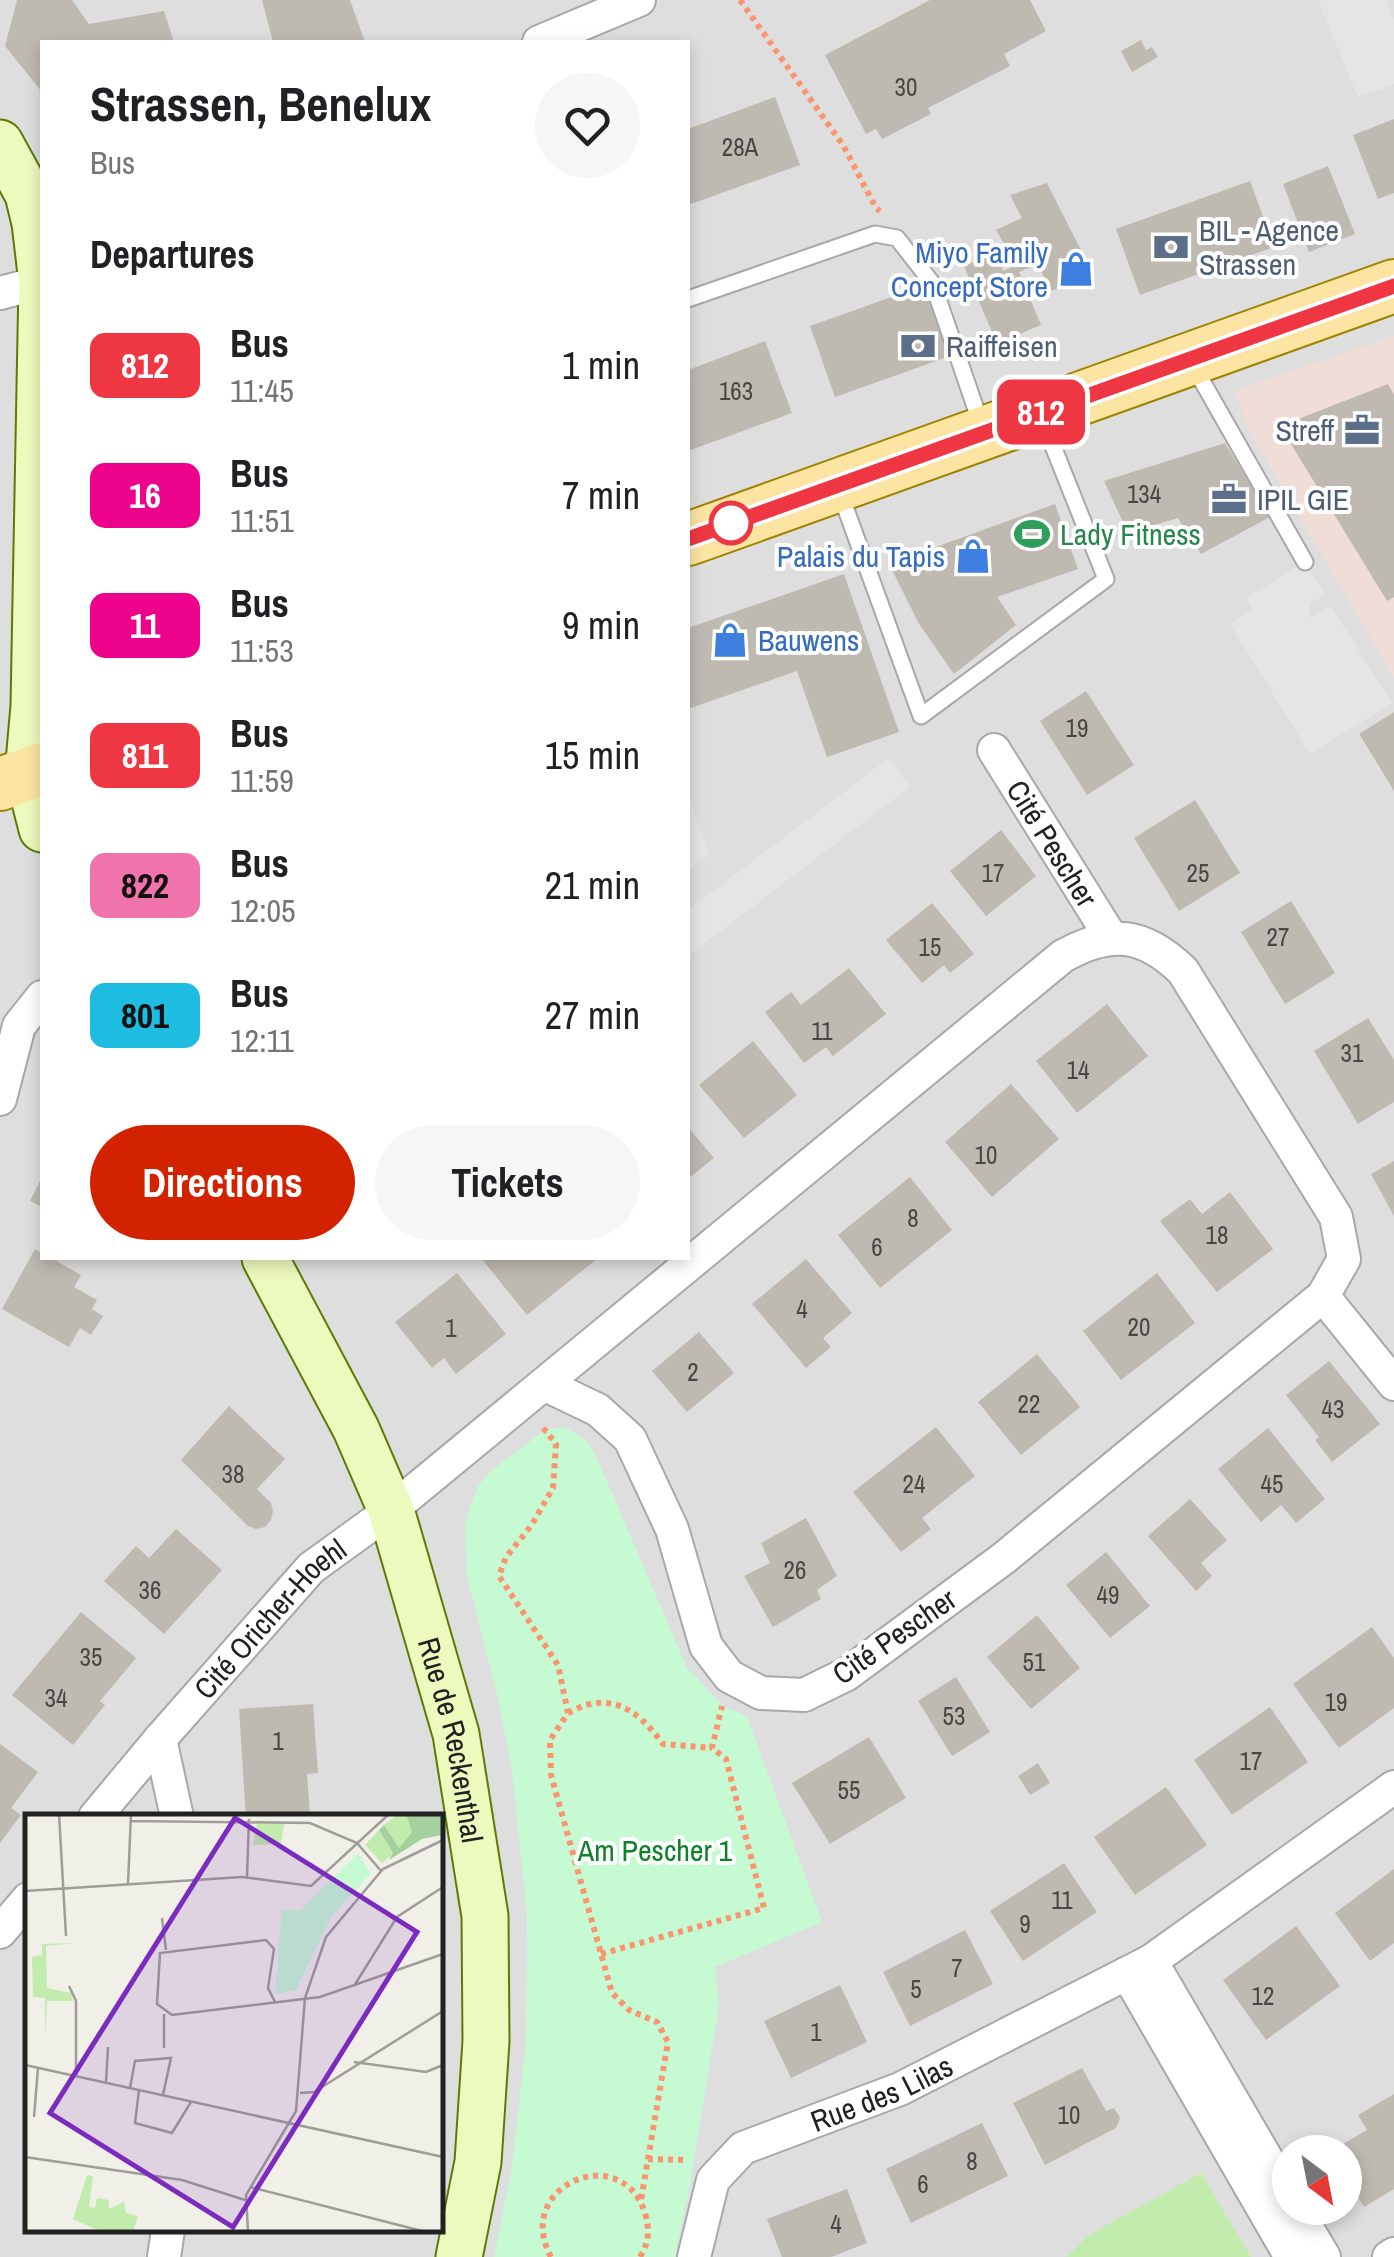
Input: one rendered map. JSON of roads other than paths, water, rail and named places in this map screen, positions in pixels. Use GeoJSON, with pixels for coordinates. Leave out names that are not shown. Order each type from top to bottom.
{"type":"FeatureCollection","features":[{"type":"Feature","properties":{"kind":"main road"},"geometry":{"type":"LineString","coordinates":[[0,143],[35,192],[40,265]]}},
{"type":"Feature","properties":{"kind":"main road"},"geometry":{"type":"LineString","coordinates":[[690,537],[1190,359],[1388,293]]}},
{"type":"Feature","properties":{"kind":"main road"},"geometry":{"type":"LineString","coordinates":[[40,388],[34,706],[24,776],[40,823]]}},
{"type":"Feature","properties":{"kind":"main road","name":"Rue de Reckenthal"},"geometry":{"type":"LineString","coordinates":[[266,1260],[356,1429],[392,1510],[456,1734],[485,1916],[486,2041],[478,2162],[459,2257]]}},
{"type":"Feature","properties":{"kind":"street"},"geometry":{"type":"LineString","coordinates":[[545,40],[639,0]]}},
{"type":"Feature","properties":{"kind":"street"},"geometry":{"type":"LineString","coordinates":[[0,293],[40,283]]}},
{"type":"Feature","properties":{"kind":"street","name":"Cité Pescher"},"geometry":{"type":"LineString","coordinates":[[994,750],[1112,939]]}},
{"type":"Feature","properties":{"kind":"street","name":"Cité Pescher"},"geometry":{"type":"LineString","coordinates":[[392,1510],[544,1384],[1062,956],[1086,942],[1138,940],[1164,952],[1184,971],[1336,1217],[1344,1259],[1323,1296],[1004,1558],[846,1674],[804,1694],[760,1693],[729,1676],[706,1646],[672,1529],[630,1440],[598,1410],[544,1384]]}},
{"type":"Feature","properties":{"kind":"street"},"geometry":{"type":"LineString","coordinates":[[0,1099],[19,1026],[40,1000]]}},
{"type":"Feature","properties":{"kind":"street"},"geometry":{"type":"LineString","coordinates":[[1323,1296],[1394,1384]]}},
{"type":"Feature","properties":{"kind":"street","name":"Cité Oricher-Hoehl"},"geometry":{"type":"LineString","coordinates":[[98,1814],[311,1568],[392,1510]]}},
{"type":"Feature","properties":{"kind":"street"},"geometry":{"type":"LineString","coordinates":[[160,1739],[176,1814]]}},
{"type":"Feature","properties":{"kind":"street","name":"Rue des Lilas"},"geometry":{"type":"LineString","coordinates":[[694,2257],[712,2180],[743,2148],[900,2089],[1139,1967],[1394,1787]]}},
{"type":"Feature","properties":{"kind":"street"},"geometry":{"type":"LineString","coordinates":[[0,1932],[25,1903]]}},
{"type":"Feature","properties":{"kind":"street"},"geometry":{"type":"LineString","coordinates":[[1139,1967],[1272,2171]]}},
{"type":"Feature","properties":{"kind":"street"},"geometry":{"type":"LineString","coordinates":[[1139,1967],[1291,2257]]}},
{"type":"Feature","properties":{"kind":"street"},"geometry":{"type":"LineString","coordinates":[[1305,2225],[1324,2257]]}},
{"type":"Feature","properties":{"kind":"street"},"geometry":{"type":"LineString","coordinates":[[164,2257],[168,2232]]}},
{"type":"Feature","properties":{"kind":"lane"},"geometry":{"type":"LineString","coordinates":[[690,297],[875,234],[897,238],[933,284],[984,433]]}},
{"type":"Feature","properties":{"kind":"lane"},"geometry":{"type":"LineString","coordinates":[[1190,359],[1305,562]]}},
{"type":"Feature","properties":{"kind":"lane"},"geometry":{"type":"LineString","coordinates":[[838,485],[921,716],[1106,579],[1039,413]]}},
{"type":"Feature","properties":{"kind":"place","name":"BIL - Agence Strassen"},"geometry":{"type":"Point","coordinates":[1171,247]}},
{"type":"Feature","properties":{"kind":"place","name":"Miyo Family Concept Store"},"geometry":{"type":"Point","coordinates":[1076,269]}},
{"type":"Feature","properties":{"kind":"place","name":"Raiffeisen"},"geometry":{"type":"Point","coordinates":[918,346]}},
{"type":"Feature","properties":{"kind":"place","name":"Streff"},"geometry":{"type":"Point","coordinates":[1362,430]}},
{"type":"Feature","properties":{"kind":"place","name":"IPIL GIE"},"geometry":{"type":"Point","coordinates":[1229,499]}},
{"type":"Feature","properties":{"kind":"place","name":"Lady Fitness"},"geometry":{"type":"Point","coordinates":[1032,534]}},
{"type":"Feature","properties":{"kind":"place","name":"Palais du Tapis"},"geometry":{"type":"Point","coordinates":[973,556]}},
{"type":"Feature","properties":{"kind":"place","name":"Bauwens"},"geometry":{"type":"Point","coordinates":[730,640]}},
{"type":"Feature","properties":{"kind":"park label","name":"Am Pescher 1"},"geometry":{"type":"Point","coordinates":[655,1850]}}]}
